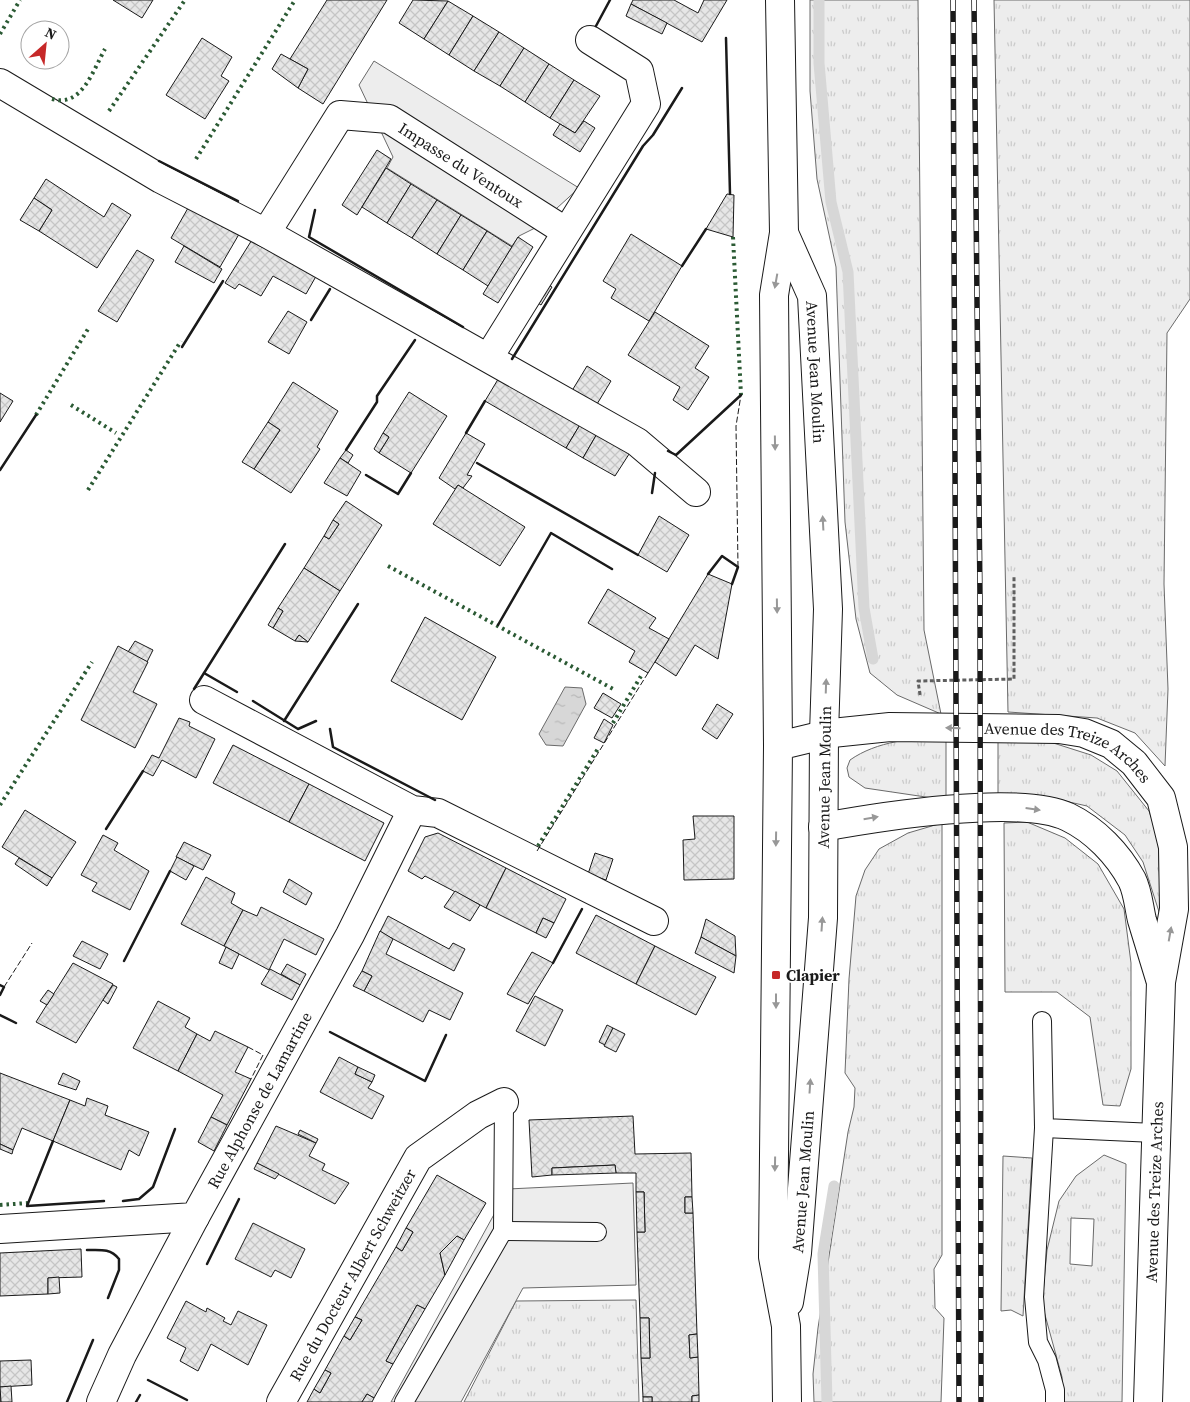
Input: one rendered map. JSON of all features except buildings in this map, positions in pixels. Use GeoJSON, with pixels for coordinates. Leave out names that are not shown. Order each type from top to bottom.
{"type":"FeatureCollection","features":[{"type":"Feature","properties":{"kind":"street","name":"Avenue Jean Moulin"},"geometry":{"type":"LineString","coordinates":[[780,0],[784,233],[774,295],[778,746],[773,1257],[786,1326]]}},
{"type":"Feature","properties":{"kind":"street"},"geometry":{"type":"LineString","coordinates":[[489,357],[565,231],[646,104],[639,71],[590,40]]}},
{"type":"Feature","properties":{"kind":"street"},"geometry":{"type":"LineString","coordinates":[[0,83],[161,178],[266,233],[374,296],[489,357],[637,442],[696,492]]}},
{"type":"Feature","properties":{"kind":"street","name":"Impasse du Ventoux"},"geometry":{"type":"LineString","coordinates":[[266,233],[340,115],[390,119],[565,231]]}},
{"type":"Feature","properties":{"kind":"street","name":"Avenue Jean Moulin"},"geometry":{"type":"LineString","coordinates":[[784,233],[812,296],[828,609],[824,734],[822,937],[797,1253],[786,1326],[787,1402]]}},
{"type":"Feature","properties":{"kind":"street"},"geometry":{"type":"LineString","coordinates":[[204,700],[412,810],[438,813],[654,921]]}},
{"type":"Feature","properties":{"kind":"street","name":"Avenue des Treize Arches"},"geometry":{"type":"LineString","coordinates":[[778,746],[824,734],[890,727],[1059,729],[1084,733],[1110,744],[1134,763],[1161,798],[1173,847],[1174,909],[1162,982],[1155,1133],[1148,1402]]}},
{"type":"Feature","properties":{"kind":"street","name":"Avenue des Treize Arches"},"geometry":{"type":"LineString","coordinates":[[823,827],[882,817],[995,808],[1031,808],[1067,817],[1094,834],[1114,853],[1133,882],[1162,982]]}},
{"type":"Feature","properties":{"kind":"street","name":"Rue Alphonse de Lamartine"},"geometry":{"type":"LineString","coordinates":[[101,1402],[122,1355],[195,1216],[350,935],[412,810]]}},
{"type":"Feature","properties":{"kind":"street","name":"Rue du Docteur Albert Schweitzer"},"geometry":{"type":"LineString","coordinates":[[281,1402],[418,1158],[446,1136],[478,1115],[504,1102]]}},
{"type":"Feature","properties":{"kind":"street"},"geometry":{"type":"LineString","coordinates":[[0,1230],[195,1216]]}},
{"type":"Feature","properties":{"kind":"lane"},"geometry":{"type":"LineString","coordinates":[[1042,1021],[1044,1128],[1034,1297],[1038,1342],[1047,1360],[1055,1390],[1055,1402]]}},
{"type":"Feature","properties":{"kind":"lane"},"geometry":{"type":"LineString","coordinates":[[404,1402],[503,1231],[504,1102]]}},
{"type":"Feature","properties":{"kind":"lane"},"geometry":{"type":"LineString","coordinates":[[1044,1128],[1155,1133]]}},
{"type":"Feature","properties":{"kind":"lane"},"geometry":{"type":"LineString","coordinates":[[503,1231],[597,1232]]}},
{"type":"Feature","properties":{"kind":"path"},"geometry":{"type":"LineString","coordinates":[[924,728],[918,681],[1014,679],[1014,575]]}},
{"type":"Feature","properties":{"kind":"green space"},"geometry":{"type":"Polygon","coordinates":[[[810,0],[918,0],[924,630],[941,714],[897,695],[870,673],[856,619],[845,522],[836,267],[817,179],[810,91],[810,0]]]}},
{"type":"Feature","properties":{"kind":"green space"},"geometry":{"type":"Polygon","coordinates":[[[994,0],[1190,0],[1190,299],[1167,333],[1164,584],[1168,689],[1165,766],[1135,733],[1097,718],[1008,712],[994,0]]]}},
{"type":"Feature","properties":{"kind":"green space"},"geometry":{"type":"Polygon","coordinates":[[[946,737],[946,800],[865,788],[849,777],[847,768],[850,760],[872,749],[908,740],[946,737]]]}},
{"type":"Feature","properties":{"kind":"green space"},"geometry":{"type":"Polygon","coordinates":[[[998,738],[1047,741],[1091,755],[1117,771],[1149,811],[1158,836],[1161,918],[1143,862],[1125,835],[1087,806],[1047,797],[998,796],[998,738]]]}},
{"type":"Feature","properties":{"kind":"green space"},"geometry":{"type":"Polygon","coordinates":[[[1027,822],[1065,838],[1098,864],[1124,909],[1131,963],[1131,1069],[1120,1106],[1103,1105],[1090,1017],[1057,992],[1005,992],[1004,823],[1027,822]]]}},
{"type":"Feature","properties":{"kind":"green space"},"geometry":{"type":"Polygon","coordinates":[[[942,823],[942,1255],[934,1269],[935,1308],[944,1318],[941,1402],[814,1402],[813,1374],[818,1328],[848,1132],[854,1107],[855,1088],[845,1073],[849,979],[856,896],[865,870],[879,849],[908,833],[942,823]]]}},
{"type":"Feature","properties":{"kind":"green space"},"geometry":{"type":"Polygon","coordinates":[[[1104,1155],[1126,1164],[1122,1402],[1063,1402],[1062,1377],[1042,1304],[1047,1250],[1059,1201],[1076,1176],[1104,1155]],[[1071,1218],[1070,1264],[1092,1266],[1094,1219],[1071,1218]]]}},
{"type":"Feature","properties":{"kind":"green space"},"geometry":{"type":"Polygon","coordinates":[[[1003,1156],[1032,1158],[1023,1316],[1011,1310],[1001,1311],[1003,1156]]]}},
{"type":"Feature","properties":{"kind":"green space"},"geometry":{"type":"Polygon","coordinates":[[[636,1300],[639,1402],[464,1402],[516,1301],[636,1300]]]}},
{"type":"Feature","properties":{"kind":"shaded area"},"geometry":{"type":"Polygon","coordinates":[[[374,61],[579,188],[535,228],[519,236],[512,246],[387,168],[393,157],[359,85],[374,61]]]}},
{"type":"Feature","properties":{"kind":"shaded area"},"geometry":{"type":"Polygon","coordinates":[[[633,1183],[636,1285],[523,1288],[461,1402],[391,1402],[508,1189],[633,1183]]]}},
{"type":"Feature","properties":{"kind":"water"},"geometry":{"type":"Polygon","coordinates":[[[565,687],[582,688],[586,704],[563,746],[546,745],[539,734],[565,687]]]}},
{"type":"Feature","properties":{"kind":"waterway"},"geometry":{"type":"LineString","coordinates":[[819,0],[819,63],[831,202],[848,272],[864,608],[873,659]]}},
{"type":"Feature","properties":{"kind":"waterway"},"geometry":{"type":"LineString","coordinates":[[827,1402],[823,1254],[834,1186]]}},
{"type":"Feature","properties":{"kind":"railway"},"geometry":{"type":"LineString","coordinates":[[953,0],[959,1402]]}},
{"type":"Feature","properties":{"kind":"railway"},"geometry":{"type":"LineString","coordinates":[[974,0],[980,598],[981,1402]]}},
{"type":"Feature","properties":{"kind":"hedge"},"geometry":{"type":"LineString","coordinates":[[0,34],[20,0]]}},
{"type":"Feature","properties":{"kind":"hedge"},"geometry":{"type":"LineString","coordinates":[[109,111],[185,0]]}},
{"type":"Feature","properties":{"kind":"hedge"},"geometry":{"type":"LineString","coordinates":[[196,159],[295,0]]}},
{"type":"Feature","properties":{"kind":"hedge"},"geometry":{"type":"LineString","coordinates":[[52,99],[62,100],[71,98],[79,93],[91,76],[105,49]]}},
{"type":"Feature","properties":{"kind":"hedge"},"geometry":{"type":"LineString","coordinates":[[733,237],[741,395]]}},
{"type":"Feature","properties":{"kind":"hedge"},"geometry":{"type":"LineString","coordinates":[[36,415],[88,329]]}},
{"type":"Feature","properties":{"kind":"hedge"},"geometry":{"type":"LineString","coordinates":[[88,490],[181,341]]}},
{"type":"Feature","properties":{"kind":"hedge"},"geometry":{"type":"LineString","coordinates":[[71,405],[116,433]]}},
{"type":"Feature","properties":{"kind":"hedge"},"geometry":{"type":"LineString","coordinates":[[388,566],[615,690]]}},
{"type":"Feature","properties":{"kind":"hedge"},"geometry":{"type":"LineString","coordinates":[[0,805],[92,662]]}},
{"type":"Feature","properties":{"kind":"hedge"},"geometry":{"type":"LineString","coordinates":[[613,723],[641,676]]}},
{"type":"Feature","properties":{"kind":"hedge"},"geometry":{"type":"LineString","coordinates":[[538,846],[599,747]]}},
{"type":"Feature","properties":{"kind":"hedge"},"geometry":{"type":"LineString","coordinates":[[0,1205],[28,1203]]}},
{"type":"Feature","properties":{"kind":"fence"},"geometry":{"type":"LineString","coordinates":[[738,567],[736,426],[741,395]]}},
{"type":"Feature","properties":{"kind":"fence"},"geometry":{"type":"LineString","coordinates":[[537,851],[648,673]]}},
{"type":"Feature","properties":{"kind":"fence"},"geometry":{"type":"LineString","coordinates":[[4,987],[32,943]]}},
{"type":"Feature","properties":{"kind":"fence"},"geometry":{"type":"LineString","coordinates":[[248,1047],[263,1055],[251,1079]]}},
{"type":"Feature","properties":{"kind":"wall"},"geometry":{"type":"LineString","coordinates":[[596,26],[610,0]]}},
{"type":"Feature","properties":{"kind":"wall"},"geometry":{"type":"LineString","coordinates":[[726,38],[730,194]]}},
{"type":"Feature","properties":{"kind":"wall"},"geometry":{"type":"LineString","coordinates":[[512,359],[643,146],[653,135],[682,88]]}},
{"type":"Feature","properties":{"kind":"wall"},"geometry":{"type":"LineString","coordinates":[[159,161],[238,201]]}},
{"type":"Feature","properties":{"kind":"wall"},"geometry":{"type":"LineString","coordinates":[[315,210],[309,237],[463,327]]}},
{"type":"Feature","properties":{"kind":"wall"},"geometry":{"type":"LineString","coordinates":[[682,266],[706,229]]}},
{"type":"Feature","properties":{"kind":"wall"},"geometry":{"type":"LineString","coordinates":[[182,347],[223,281]]}},
{"type":"Feature","properties":{"kind":"wall"},"geometry":{"type":"LineString","coordinates":[[311,320],[330,289]]}},
{"type":"Feature","properties":{"kind":"wall"},"geometry":{"type":"LineString","coordinates":[[346,450],[377,402],[377,396],[415,340]]}},
{"type":"Feature","properties":{"kind":"wall"},"geometry":{"type":"LineString","coordinates":[[668,451],[676,455],[741,395]]}},
{"type":"Feature","properties":{"kind":"wall"},"geometry":{"type":"LineString","coordinates":[[466,433],[485,401]]}},
{"type":"Feature","properties":{"kind":"wall"},"geometry":{"type":"LineString","coordinates":[[0,470],[36,415]]}},
{"type":"Feature","properties":{"kind":"wall"},"geometry":{"type":"LineString","coordinates":[[477,463],[638,555]]}},
{"type":"Feature","properties":{"kind":"wall"},"geometry":{"type":"LineString","coordinates":[[366,475],[398,494],[411,473]]}},
{"type":"Feature","properties":{"kind":"wall"},"geometry":{"type":"LineString","coordinates":[[652,493],[655,473]]}},
{"type":"Feature","properties":{"kind":"wall"},"geometry":{"type":"LineString","coordinates":[[498,625],[551,533],[612,569]]}},
{"type":"Feature","properties":{"kind":"wall"},"geometry":{"type":"LineString","coordinates":[[194,689],[285,544]]}},
{"type":"Feature","properties":{"kind":"wall"},"geometry":{"type":"LineString","coordinates":[[708,574],[722,556],[738,567],[732,584]]}},
{"type":"Feature","properties":{"kind":"wall"},"geometry":{"type":"LineString","coordinates":[[284,721],[358,604]]}},
{"type":"Feature","properties":{"kind":"wall"},"geometry":{"type":"LineString","coordinates":[[204,673],[237,692]]}},
{"type":"Feature","properties":{"kind":"wall"},"geometry":{"type":"LineString","coordinates":[[253,701],[298,729],[316,721]]}},
{"type":"Feature","properties":{"kind":"wall"},"geometry":{"type":"LineString","coordinates":[[330,729],[333,747],[435,800]]}},
{"type":"Feature","properties":{"kind":"wall"},"geometry":{"type":"LineString","coordinates":[[106,829],[143,771]]}},
{"type":"Feature","properties":{"kind":"wall"},"geometry":{"type":"LineString","coordinates":[[124,961],[170,871]]}},
{"type":"Feature","properties":{"kind":"wall"},"geometry":{"type":"LineString","coordinates":[[553,963],[582,909]]}},
{"type":"Feature","properties":{"kind":"wall"},"geometry":{"type":"LineString","coordinates":[[0,985],[4,987],[0,995]]}},
{"type":"Feature","properties":{"kind":"wall"},"geometry":{"type":"LineString","coordinates":[[0,1015],[16,1023]]}},
{"type":"Feature","properties":{"kind":"wall"},"geometry":{"type":"LineString","coordinates":[[330,1032],[425,1081],[446,1035]]}},
{"type":"Feature","properties":{"kind":"wall"},"geometry":{"type":"LineString","coordinates":[[123,1201],[139,1199],[153,1187],[175,1129]]}},
{"type":"Feature","properties":{"kind":"wall"},"geometry":{"type":"LineString","coordinates":[[53,1141],[27,1206],[104,1201]]}},
{"type":"Feature","properties":{"kind":"wall"},"geometry":{"type":"LineString","coordinates":[[207,1264],[239,1199]]}},
{"type":"Feature","properties":{"kind":"wall"},"geometry":{"type":"LineString","coordinates":[[87,1250],[108,1251],[119,1259],[119,1270],[108,1298]]}},
{"type":"Feature","properties":{"kind":"wall"},"geometry":{"type":"LineString","coordinates":[[67,1402],[93,1340]]}},
{"type":"Feature","properties":{"kind":"wall"},"geometry":{"type":"LineString","coordinates":[[148,1380],[187,1400]]}},
{"type":"Feature","properties":{"kind":"wall"},"geometry":{"type":"LineString","coordinates":[[136,1402],[140,1395]]}},
{"type":"Feature","properties":{"kind":"place","name":"Clapier"},"geometry":{"type":"Point","coordinates":[776,975]}}]}
